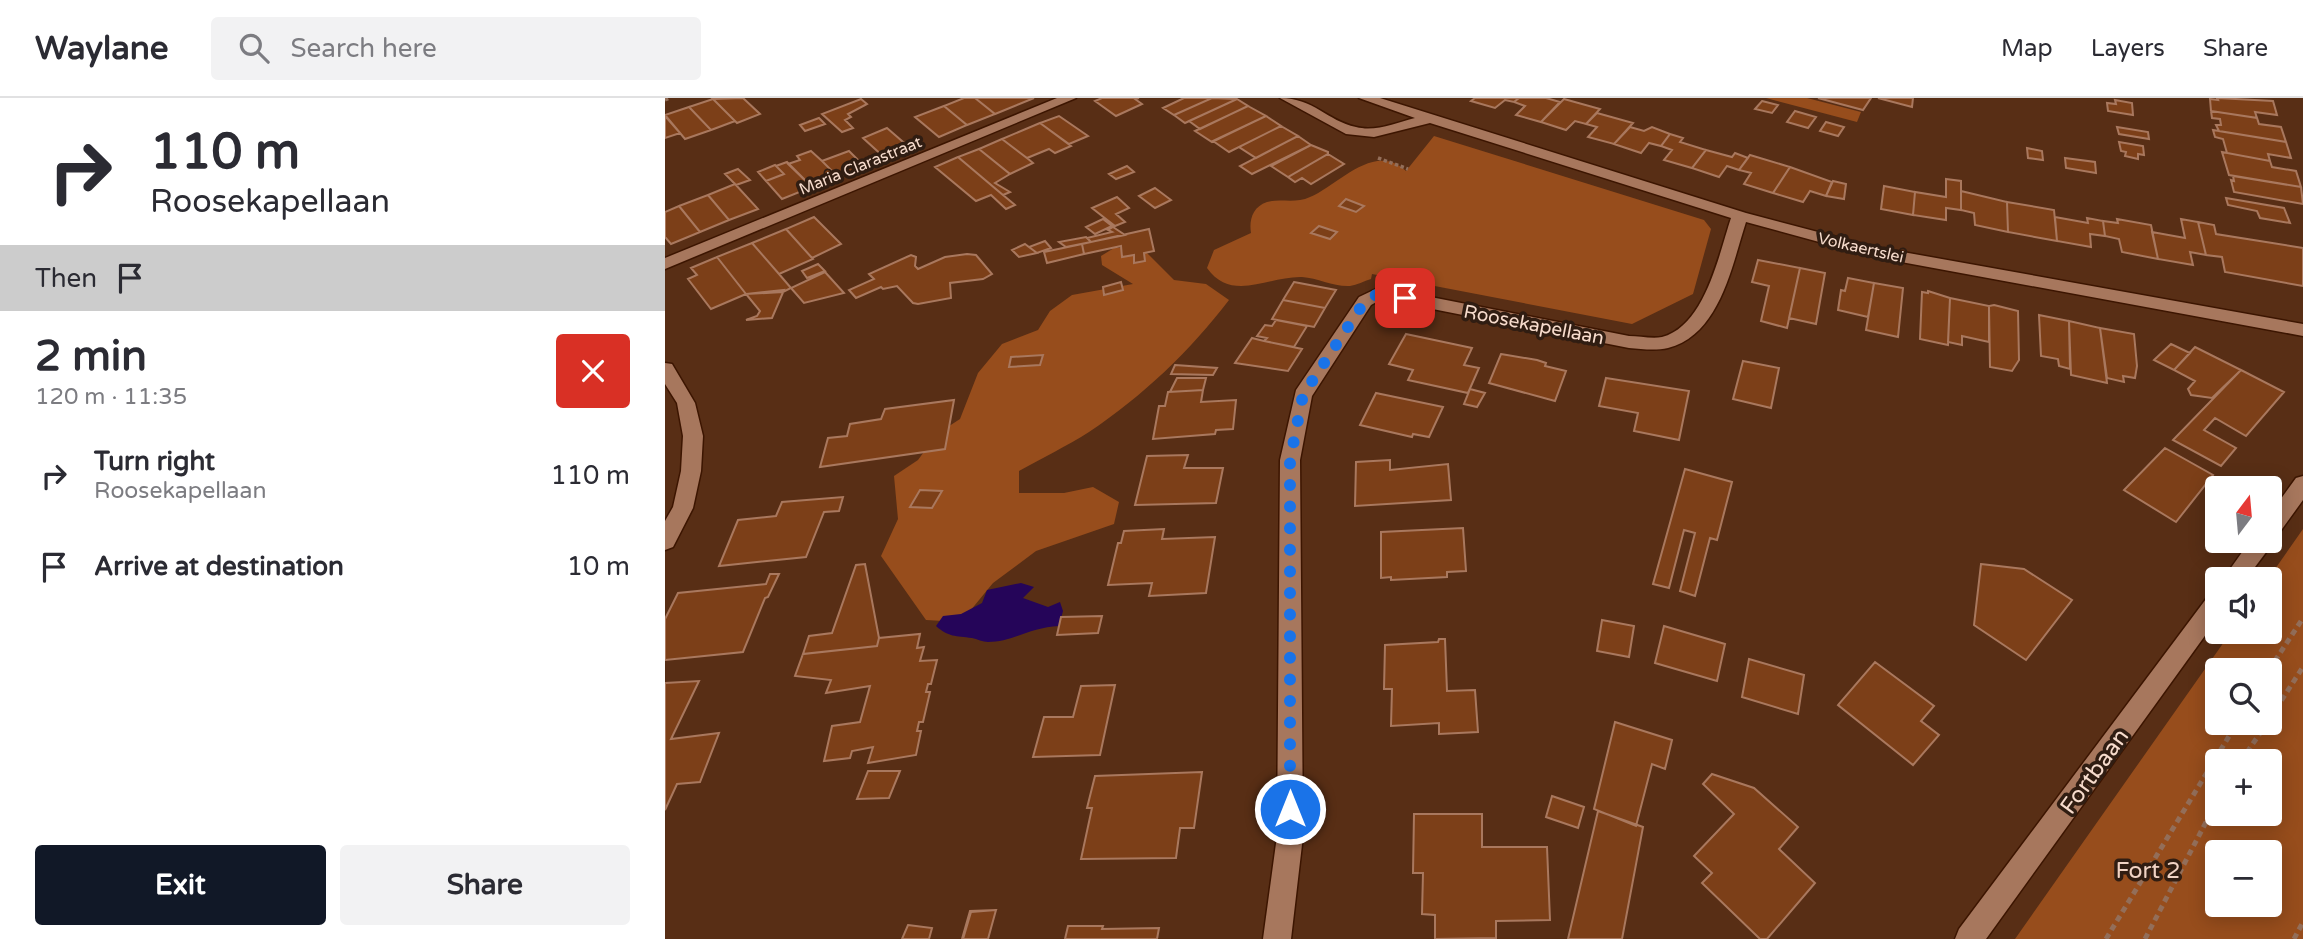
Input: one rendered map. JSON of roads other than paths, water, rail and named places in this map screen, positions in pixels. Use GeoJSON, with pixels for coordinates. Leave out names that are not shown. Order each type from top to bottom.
{"type":"FeatureCollection","features":[{"type":"Feature","properties":{"kind":"street","name":"Maria Clarastraat"},"geometry":{"type":"LineString","coordinates":[[665,264],[1069,98]]}},
{"type":"Feature","properties":{"kind":"street"},"geometry":{"type":"LineString","coordinates":[[1287,98],[1351,131],[1374,134],[1431,118]]}},
{"type":"Feature","properties":{"kind":"street","name":"Volkaertslei"},"geometry":{"type":"LineString","coordinates":[[1366,98],[1740,216],[1874,252],[2303,330]]}},
{"type":"Feature","properties":{"kind":"street","name":"Roosekapellaan"},"geometry":{"type":"LineString","coordinates":[[1277,939],[1290,836],[1290,460],[1303,395],[1365,301],[1380,293],[1629,342],[1665,343],[1685,331],[1708,307],[1740,216]]}},
{"type":"Feature","properties":{"kind":"street"},"geometry":{"type":"LineString","coordinates":[[665,369],[685,403],[693,436],[691,471],[683,508],[665,541]]}},
{"type":"Feature","properties":{"kind":"street"},"geometry":{"type":"LineString","coordinates":[[2282,513],[2303,484]]}},
{"type":"Feature","properties":{"kind":"street","name":"Fortbaan"},"geometry":{"type":"LineString","coordinates":[[1969,939],[2205,618]]}},
{"type":"Feature","properties":{"kind":"park label","name":"Fort 2"},"geometry":{"type":"Point","coordinates":[2148,870]}}]}
